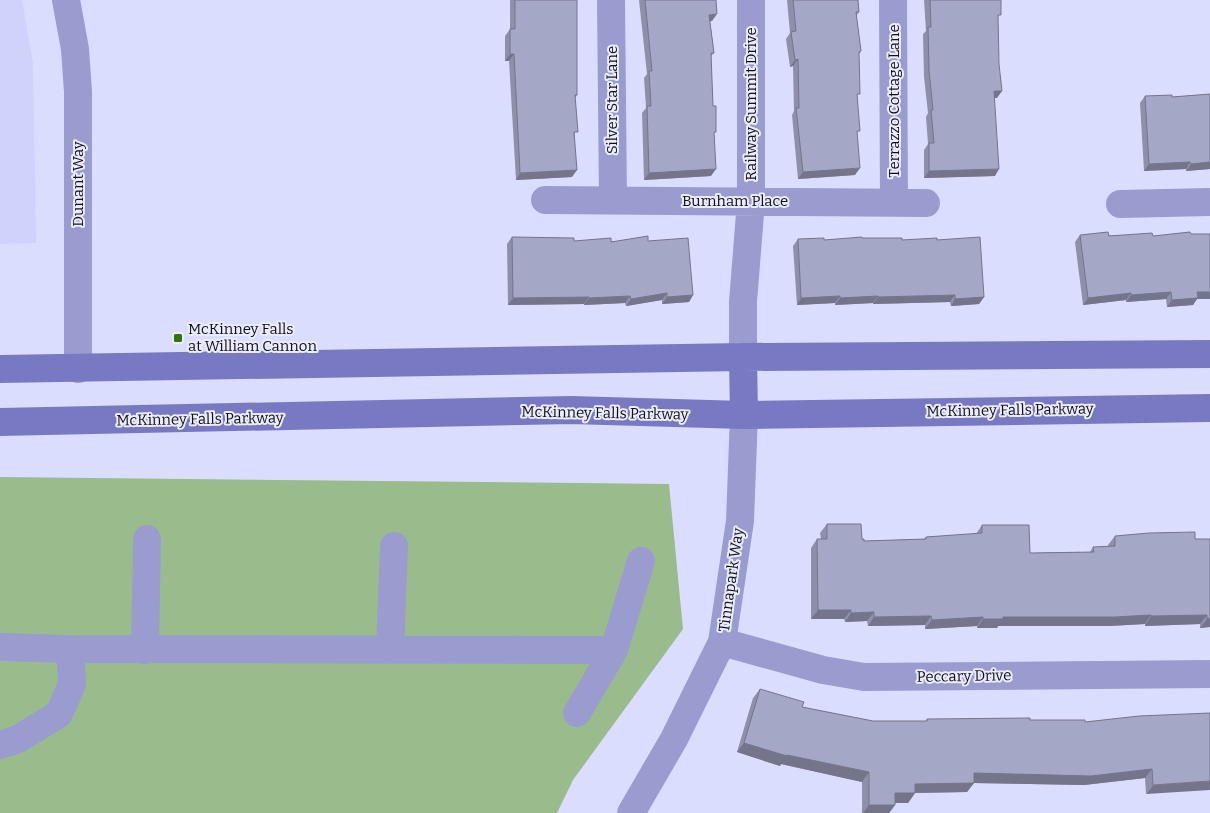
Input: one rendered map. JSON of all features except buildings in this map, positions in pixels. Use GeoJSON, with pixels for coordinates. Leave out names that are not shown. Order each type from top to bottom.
{"type":"FeatureCollection","features":[{"type":"Feature","properties":{"kind":"main road"},"geometry":{"type":"LineString","coordinates":[[0,369],[743,357],[1210,354]]}},
{"type":"Feature","properties":{"kind":"main road"},"geometry":{"type":"LineString","coordinates":[[743,357],[744,415]]}},
{"type":"Feature","properties":{"kind":"main road","name":"McKinney Falls Parkway"},"geometry":{"type":"LineString","coordinates":[[0,422],[571,410],[744,415],[1210,408]]}},
{"type":"Feature","properties":{"kind":"street","name":"Dunant Way"},"geometry":{"type":"LineString","coordinates":[[66,0],[75,49],[78,92],[78,369]]}},
{"type":"Feature","properties":{"kind":"street","name":"Silver Star Lane"},"geometry":{"type":"LineString","coordinates":[[611,0],[613,200]]}},
{"type":"Feature","properties":{"kind":"street","name":"Railway Summit Drive"},"geometry":{"type":"LineString","coordinates":[[743,357],[743,302],[751,201],[751,0]]}},
{"type":"Feature","properties":{"kind":"street","name":"Terrazzo Cottage Lane"},"geometry":{"type":"LineString","coordinates":[[893,0],[894,202]]}},
{"type":"Feature","properties":{"kind":"street","name":"Burnham Place"},"geometry":{"type":"LineString","coordinates":[[545,200],[926,203]]}},
{"type":"Feature","properties":{"kind":"street"},"geometry":{"type":"LineString","coordinates":[[1120,204],[1210,202]]}},
{"type":"Feature","properties":{"kind":"street","name":"Tinnapark Way"},"geometry":{"type":"LineString","coordinates":[[631,813],[674,739],[722,642],[740,521],[744,415]]}},
{"type":"Feature","properties":{"kind":"street"},"geometry":{"type":"LineString","coordinates":[[145,650],[147,539]]}},
{"type":"Feature","properties":{"kind":"street"},"geometry":{"type":"LineString","coordinates":[[390,650],[394,546]]}},
{"type":"Feature","properties":{"kind":"street"},"geometry":{"type":"LineString","coordinates":[[577,713],[614,650],[641,561]]}},
{"type":"Feature","properties":{"kind":"street","name":"Peccary Drive"},"geometry":{"type":"LineString","coordinates":[[722,642],[823,670],[864,677],[1210,674]]}},
{"type":"Feature","properties":{"kind":"street"},"geometry":{"type":"LineString","coordinates":[[0,647],[145,650],[614,650]]}},
{"type":"Feature","properties":{"kind":"street"},"geometry":{"type":"LineString","coordinates":[[0,746],[18,739],[59,714],[72,684],[70,649]]}},
{"type":"Feature","properties":{"kind":"shaded area"},"geometry":{"type":"Polygon","coordinates":[[[0,0],[22,0],[33,64],[36,243],[0,244],[0,0]]]}},
{"type":"Feature","properties":{"kind":"green space"},"geometry":{"type":"Polygon","coordinates":[[[0,477],[669,484],[683,629],[573,780],[557,813],[0,813],[0,477]]]}},
{"type":"Feature","properties":{"kind":"place","name":"McKinney Falls at William Cannon"},"geometry":{"type":"Point","coordinates":[178,338]}}]}
